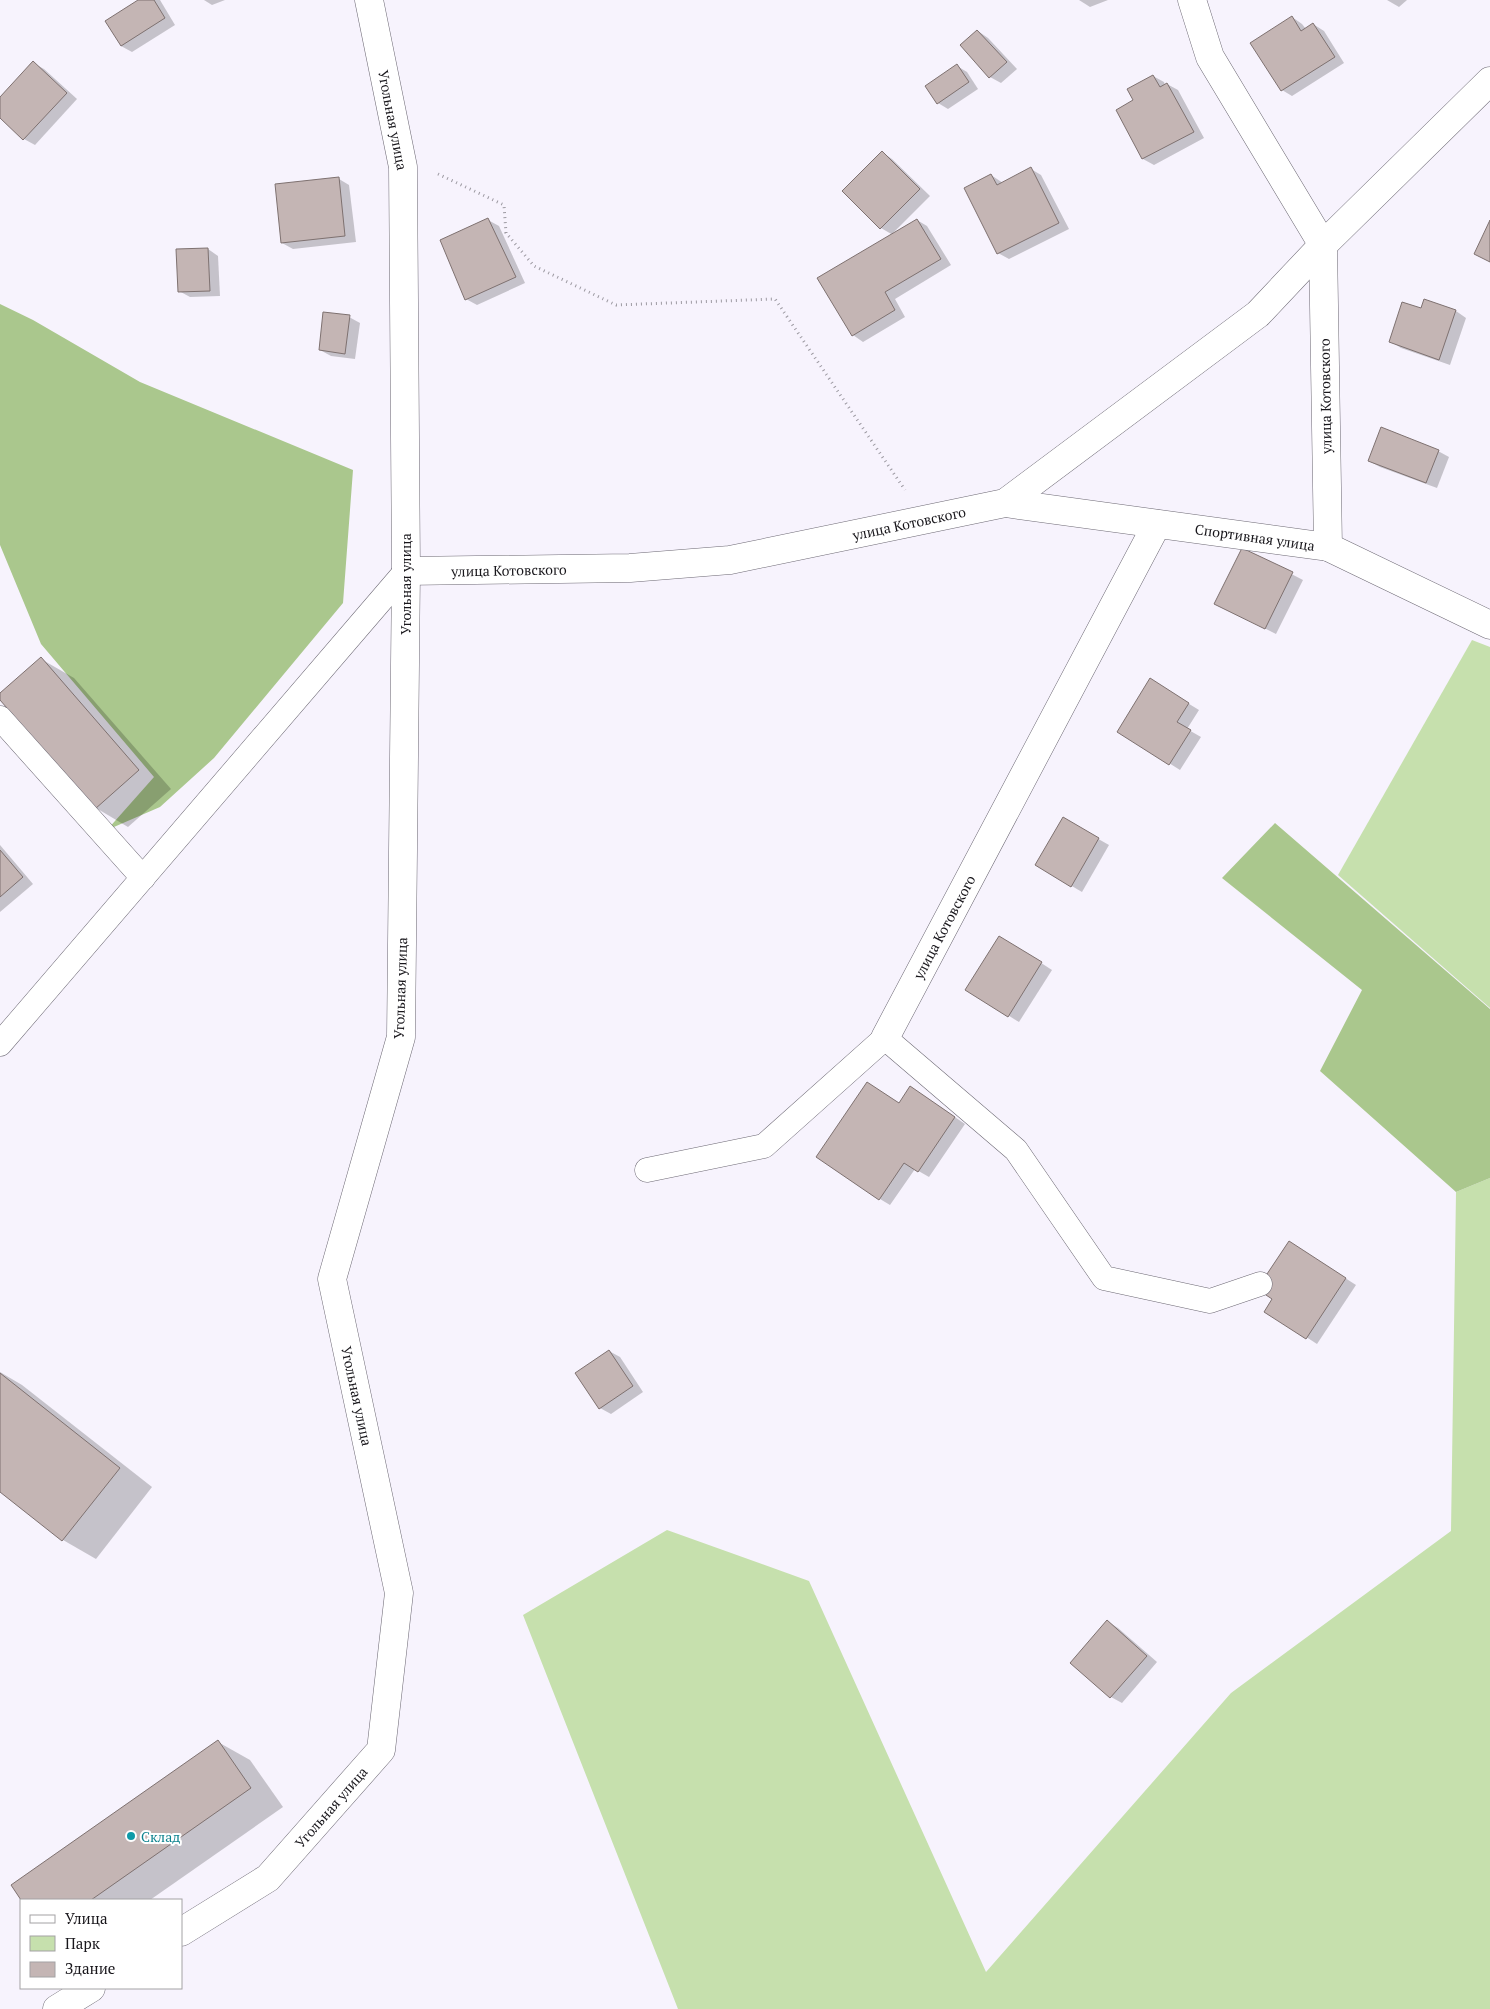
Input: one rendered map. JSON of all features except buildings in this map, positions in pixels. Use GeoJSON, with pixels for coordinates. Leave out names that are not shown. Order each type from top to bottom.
{"type":"FeatureCollection","features":[{"type":"Feature","properties":{"kind":"street","name":"Угольная улица"},"geometry":{"type":"LineString","coordinates":[[182,1931],[268,1878],[381,1750],[399,1593],[332,1279],[401,1037],[406,571],[403,167],[369,0]]}},
{"type":"Feature","properties":{"kind":"street"},"geometry":{"type":"LineString","coordinates":[[1192,0],[1210,57],[1323,245]]}},
{"type":"Feature","properties":{"kind":"street","name":"улица Котовского"},"geometry":{"type":"LineString","coordinates":[[406,571],[630,568],[730,560],[1004,503],[1258,314],[1323,245],[1490,81]]}},
{"type":"Feature","properties":{"kind":"street","name":"улица Котовского"},"geometry":{"type":"LineString","coordinates":[[1323,245],[1328,547]]}},
{"type":"Feature","properties":{"kind":"street","name":"Спортивная улица"},"geometry":{"type":"LineString","coordinates":[[1004,503],[1328,547],[1490,626]]}},
{"type":"Feature","properties":{"kind":"street","name":"улица Котовского"},"geometry":{"type":"LineString","coordinates":[[885,1038],[1157,524]]}},
{"type":"Feature","properties":{"kind":"street"},"geometry":{"type":"LineString","coordinates":[[57,2009],[89,1989]]}},
{"type":"Feature","properties":{"kind":"lane"},"geometry":{"type":"LineString","coordinates":[[0,1044],[406,571]]}},
{"type":"Feature","properties":{"kind":"lane"},"geometry":{"type":"LineString","coordinates":[[0,718],[143,878]]}},
{"type":"Feature","properties":{"kind":"lane"},"geometry":{"type":"LineString","coordinates":[[647,1170],[764,1146],[885,1038],[1016,1150],[1104,1278],[1210,1302],[1260,1284]]}},
{"type":"Feature","properties":{"kind":"path"},"geometry":{"type":"LineString","coordinates":[[401,157],[504,205],[506,234],[534,266],[616,305],[775,299],[925,519]]}},
{"type":"Feature","properties":{"kind":"green space"},"geometry":{"type":"Polygon","coordinates":[[[0,304],[33,320],[140,382],[353,470],[343,603],[214,758],[160,807],[107,830],[154,777],[41,644],[0,545],[0,304]]]}},
{"type":"Feature","properties":{"kind":"green space"},"geometry":{"type":"Polygon","coordinates":[[[1472,640],[1490,647],[1490,1008],[1338,875],[1472,640]]]}},
{"type":"Feature","properties":{"kind":"green space"},"geometry":{"type":"Polygon","coordinates":[[[1275,823],[1490,1009],[1490,1178],[1456,1192],[1320,1071],[1362,990],[1222,878],[1275,823]]]}},
{"type":"Feature","properties":{"kind":"green space"},"geometry":{"type":"Polygon","coordinates":[[[1490,1178],[1490,2009],[678,2009],[523,1615],[667,1530],[809,1581],[986,1972],[1231,1693],[1451,1531],[1456,1192],[1490,1178]]]}},
{"type":"Feature","properties":{"kind":"place","name":"Склад"},"geometry":{"type":"Point","coordinates":[131,1836]}}]}
